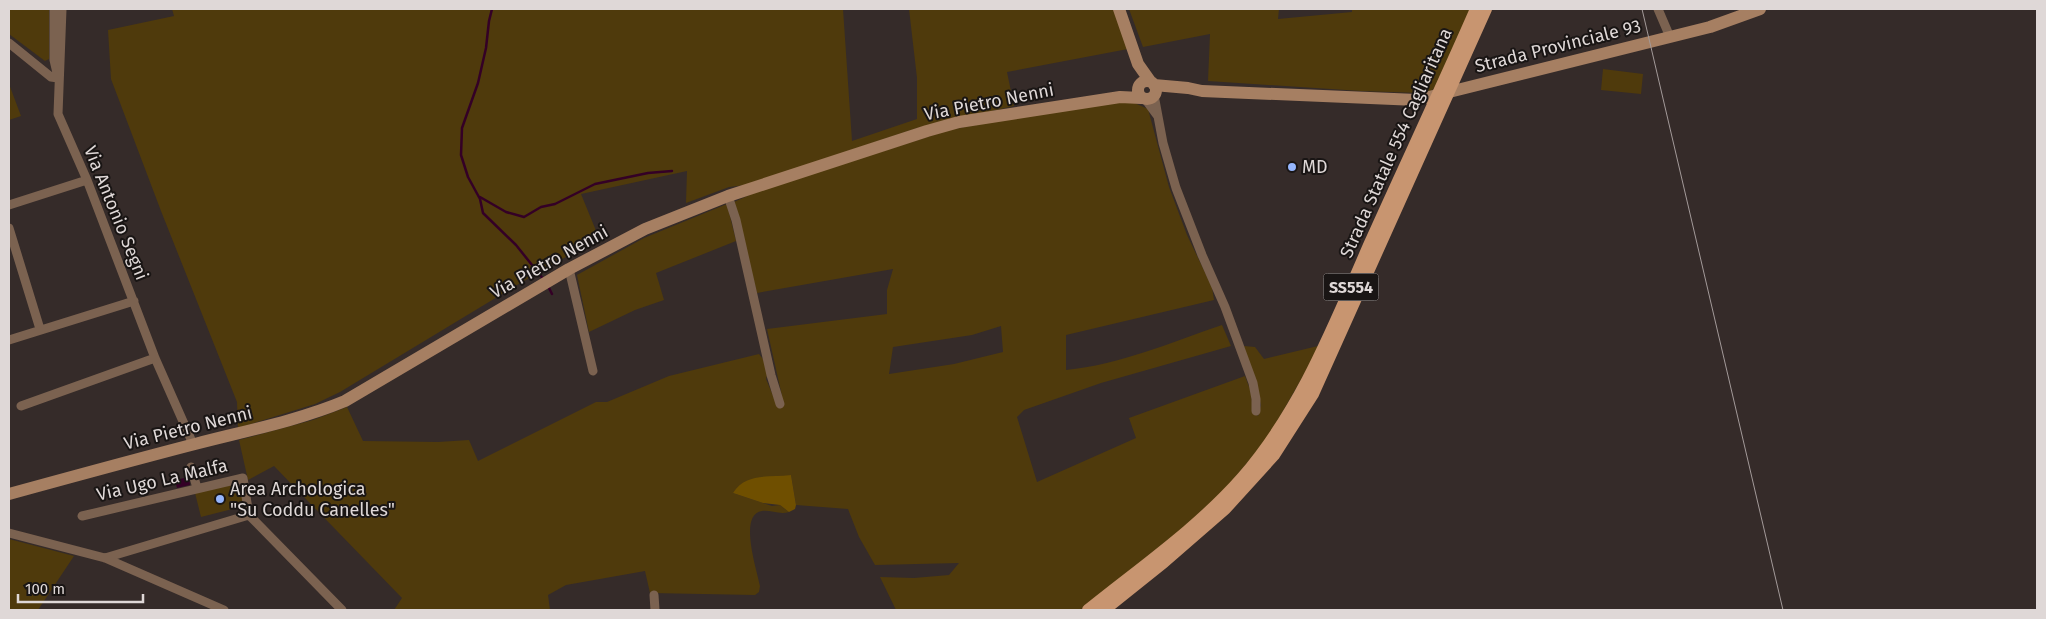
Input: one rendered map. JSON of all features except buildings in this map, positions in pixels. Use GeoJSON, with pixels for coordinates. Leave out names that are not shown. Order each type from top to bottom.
{"type":"FeatureCollection","features":[{"type":"Feature","properties":{"kind":"main road","name":"Strada Statale 554 Cagliaritana"},"geometry":{"type":"LineString","coordinates":[[1088,610],[1215,505],[1242,478],[1272,441],[1318,361],[1476,9]]}},
{"type":"Feature","properties":{"kind":"main road","name":"Strada Statale 554 Cagliaritana"},"geometry":{"type":"LineString","coordinates":[[1104,610],[1164,562],[1225,509],[1274,455],[1313,394],[1486,9]]}},
{"type":"Feature","properties":{"kind":"street","name":"Via Antonio Segni"},"geometry":{"type":"LineString","coordinates":[[54,9],[54,60],[58,78]]}},
{"type":"Feature","properties":{"kind":"street","name":"Via Antonio Segni"},"geometry":{"type":"LineString","coordinates":[[62,9],[58,114],[87,180],[155,358],[193,444]]}},
{"type":"Feature","properties":{"kind":"street"},"geometry":{"type":"LineString","coordinates":[[1119,9],[1147,91],[1160,122],[1176,188],[1225,307],[1253,383],[1256,411]]}},
{"type":"Feature","properties":{"kind":"street"},"geometry":{"type":"LineString","coordinates":[[1658,9],[1670,37]]}},
{"type":"Feature","properties":{"kind":"street","name":"Strada Provinciale 93"},"geometry":{"type":"LineString","coordinates":[[1449,91],[1710,27],[1760,9]]}},
{"type":"Feature","properties":{"kind":"street"},"geometry":{"type":"LineString","coordinates":[[9,43],[51,78],[58,78]]}},
{"type":"Feature","properties":{"kind":"street"},"geometry":{"type":"LineString","coordinates":[[1147,91],[1176,87],[1202,92],[1408,100],[1427,98],[1449,91]]}},
{"type":"Feature","properties":{"kind":"street","name":"Via Pietro Nenni"},"geometry":{"type":"LineString","coordinates":[[9,494],[326,409],[344,401],[569,269],[645,229],[728,196],[927,130],[959,122],[1120,97],[1147,91]]}},
{"type":"Feature","properties":{"kind":"street"},"geometry":{"type":"LineString","coordinates":[[9,205],[87,180]]}},
{"type":"Feature","properties":{"kind":"street"},"geometry":{"type":"LineString","coordinates":[[728,196],[736,220],[771,375],[780,404]]}},
{"type":"Feature","properties":{"kind":"street"},"geometry":{"type":"LineString","coordinates":[[9,228],[40,329]]}},
{"type":"Feature","properties":{"kind":"street"},"geometry":{"type":"LineString","coordinates":[[569,269],[593,371]]}},
{"type":"Feature","properties":{"kind":"street"},"geometry":{"type":"LineString","coordinates":[[9,340],[134,301]]}},
{"type":"Feature","properties":{"kind":"street"},"geometry":{"type":"LineString","coordinates":[[20,406],[155,358]]}},
{"type":"Feature","properties":{"kind":"street"},"geometry":{"type":"LineString","coordinates":[[191,467],[197,488]]}},
{"type":"Feature","properties":{"kind":"street","name":"Via Ugo La Malfa"},"geometry":{"type":"LineString","coordinates":[[82,516],[242,478],[249,515]]}},
{"type":"Feature","properties":{"kind":"street"},"geometry":{"type":"LineString","coordinates":[[105,558],[249,515],[342,610]]}},
{"type":"Feature","properties":{"kind":"street"},"geometry":{"type":"LineString","coordinates":[[9,533],[105,558],[224,610]]}},
{"type":"Feature","properties":{"kind":"street"},"geometry":{"type":"LineString","coordinates":[[654,595],[655,610]]}},
{"type":"Feature","properties":{"kind":"shaded area"},"geometry":{"type":"Polygon","coordinates":[[[9,9],[49,9],[49,59],[45,61],[9,34],[9,9]]]}},
{"type":"Feature","properties":{"kind":"shaded area"},"geometry":{"type":"Polygon","coordinates":[[[172,9],[843,9],[852,141],[917,119],[917,78],[909,9],[1114,9],[1128,49],[1007,72],[1014,106],[917,128],[746,185],[729,187],[686,203],[687,171],[581,194],[599,238],[517,285],[340,392],[315,404],[238,428],[237,402],[111,79],[108,30],[174,16],[172,9]]]}},
{"type":"Feature","properties":{"kind":"shaded area"},"geometry":{"type":"Polygon","coordinates":[[[1129,9],[1279,9],[1278,19],[1352,12],[1352,9],[1470,9],[1437,86],[1431,91],[1420,93],[1208,81],[1210,34],[1143,47],[1129,9]]]}},
{"type":"Feature","properties":{"kind":"shaded area"},"geometry":{"type":"Polygon","coordinates":[[[1603,69],[1643,74],[1641,94],[1601,90],[1603,69]]]}},
{"type":"Feature","properties":{"kind":"shaded area"},"geometry":{"type":"Polygon","coordinates":[[[9,84],[21,116],[9,120],[9,84]]]}},
{"type":"Feature","properties":{"kind":"shaded area"},"geometry":{"type":"Polygon","coordinates":[[[1130,101],[1148,109],[1169,187],[1187,235],[1212,287],[1214,300],[1066,335],[1066,370],[1125,358],[1222,325],[1231,346],[1101,383],[1024,410],[1017,417],[1037,482],[1136,438],[1129,418],[1245,376],[1251,392],[1253,412],[1258,416],[1261,405],[1244,346],[1255,347],[1264,359],[1318,346],[1315,355],[1267,439],[1226,488],[1184,527],[1080,610],[896,610],[880,577],[914,578],[949,575],[959,563],[875,565],[859,537],[848,509],[796,505],[791,475],[733,493],[772,506],[780,505],[789,512],[762,511],[755,514],[751,522],[751,544],[760,586],[759,592],[755,595],[650,593],[645,571],[566,585],[548,595],[550,610],[394,610],[402,598],[274,466],[248,480],[239,440],[313,420],[347,407],[363,441],[438,442],[469,440],[478,461],[596,402],[607,402],[669,376],[759,354],[768,372],[766,379],[777,405],[782,396],[767,329],[887,314],[887,290],[893,269],[757,293],[734,202],[756,192],[949,130],[1018,117],[1130,101]],[[1001,326],[972,335],[893,347],[889,374],[954,364],[1003,352],[1001,326]]]}},
{"type":"Feature","properties":{"kind":"shaded area"},"geometry":{"type":"Polygon","coordinates":[[[727,204],[736,241],[656,273],[664,300],[635,310],[589,332],[577,275],[644,238],[727,204]]]}},
{"type":"Feature","properties":{"kind":"shaded area"},"geometry":{"type":"Polygon","coordinates":[[[791,475],[796,505],[795,509],[789,512],[780,505],[763,503],[733,493],[738,486],[752,479],[791,475]]]}},
{"type":"Feature","properties":{"kind":"shaded area"},"geometry":{"type":"Polygon","coordinates":[[[189,477],[190,485],[177,488],[175,480],[189,477]]]}},
{"type":"Feature","properties":{"kind":"shaded area","name":"Area Archologica \"Su Coddu Canelles\""},"geometry":{"type":"Polygon","coordinates":[[[238,482],[244,506],[201,517],[195,493],[238,482]]]}},
{"type":"Feature","properties":{"kind":"shaded area"},"geometry":{"type":"Polygon","coordinates":[[[9,539],[74,556],[38,610],[9,610],[9,539]]]}},
{"type":"Feature","properties":{"kind":"waterway"},"geometry":{"type":"LineString","coordinates":[[492,9],[478,83],[462,128],[461,155],[468,177],[480,199],[483,213],[516,245],[544,280]]}},
{"type":"Feature","properties":{"kind":"waterway"},"geometry":{"type":"LineString","coordinates":[[480,197],[506,212],[524,217],[541,207],[555,204],[595,184],[648,173],[672,171]]}},
{"type":"Feature","properties":{"kind":"waterway"},"geometry":{"type":"LineString","coordinates":[[548,286],[552,294]]}},
{"type":"Feature","properties":{"kind":"tram line"},"geometry":{"type":"LineString","coordinates":[[1642,9],[1783,610]]}},
{"type":"Feature","properties":{"kind":"place","name":"MD"},"geometry":{"type":"Point","coordinates":[1292,167]}},
{"type":"Feature","properties":{"kind":"place","name":"Area Archologica \"Su Coddu Canelles\""},"geometry":{"type":"Point","coordinates":[220,499]}}]}
